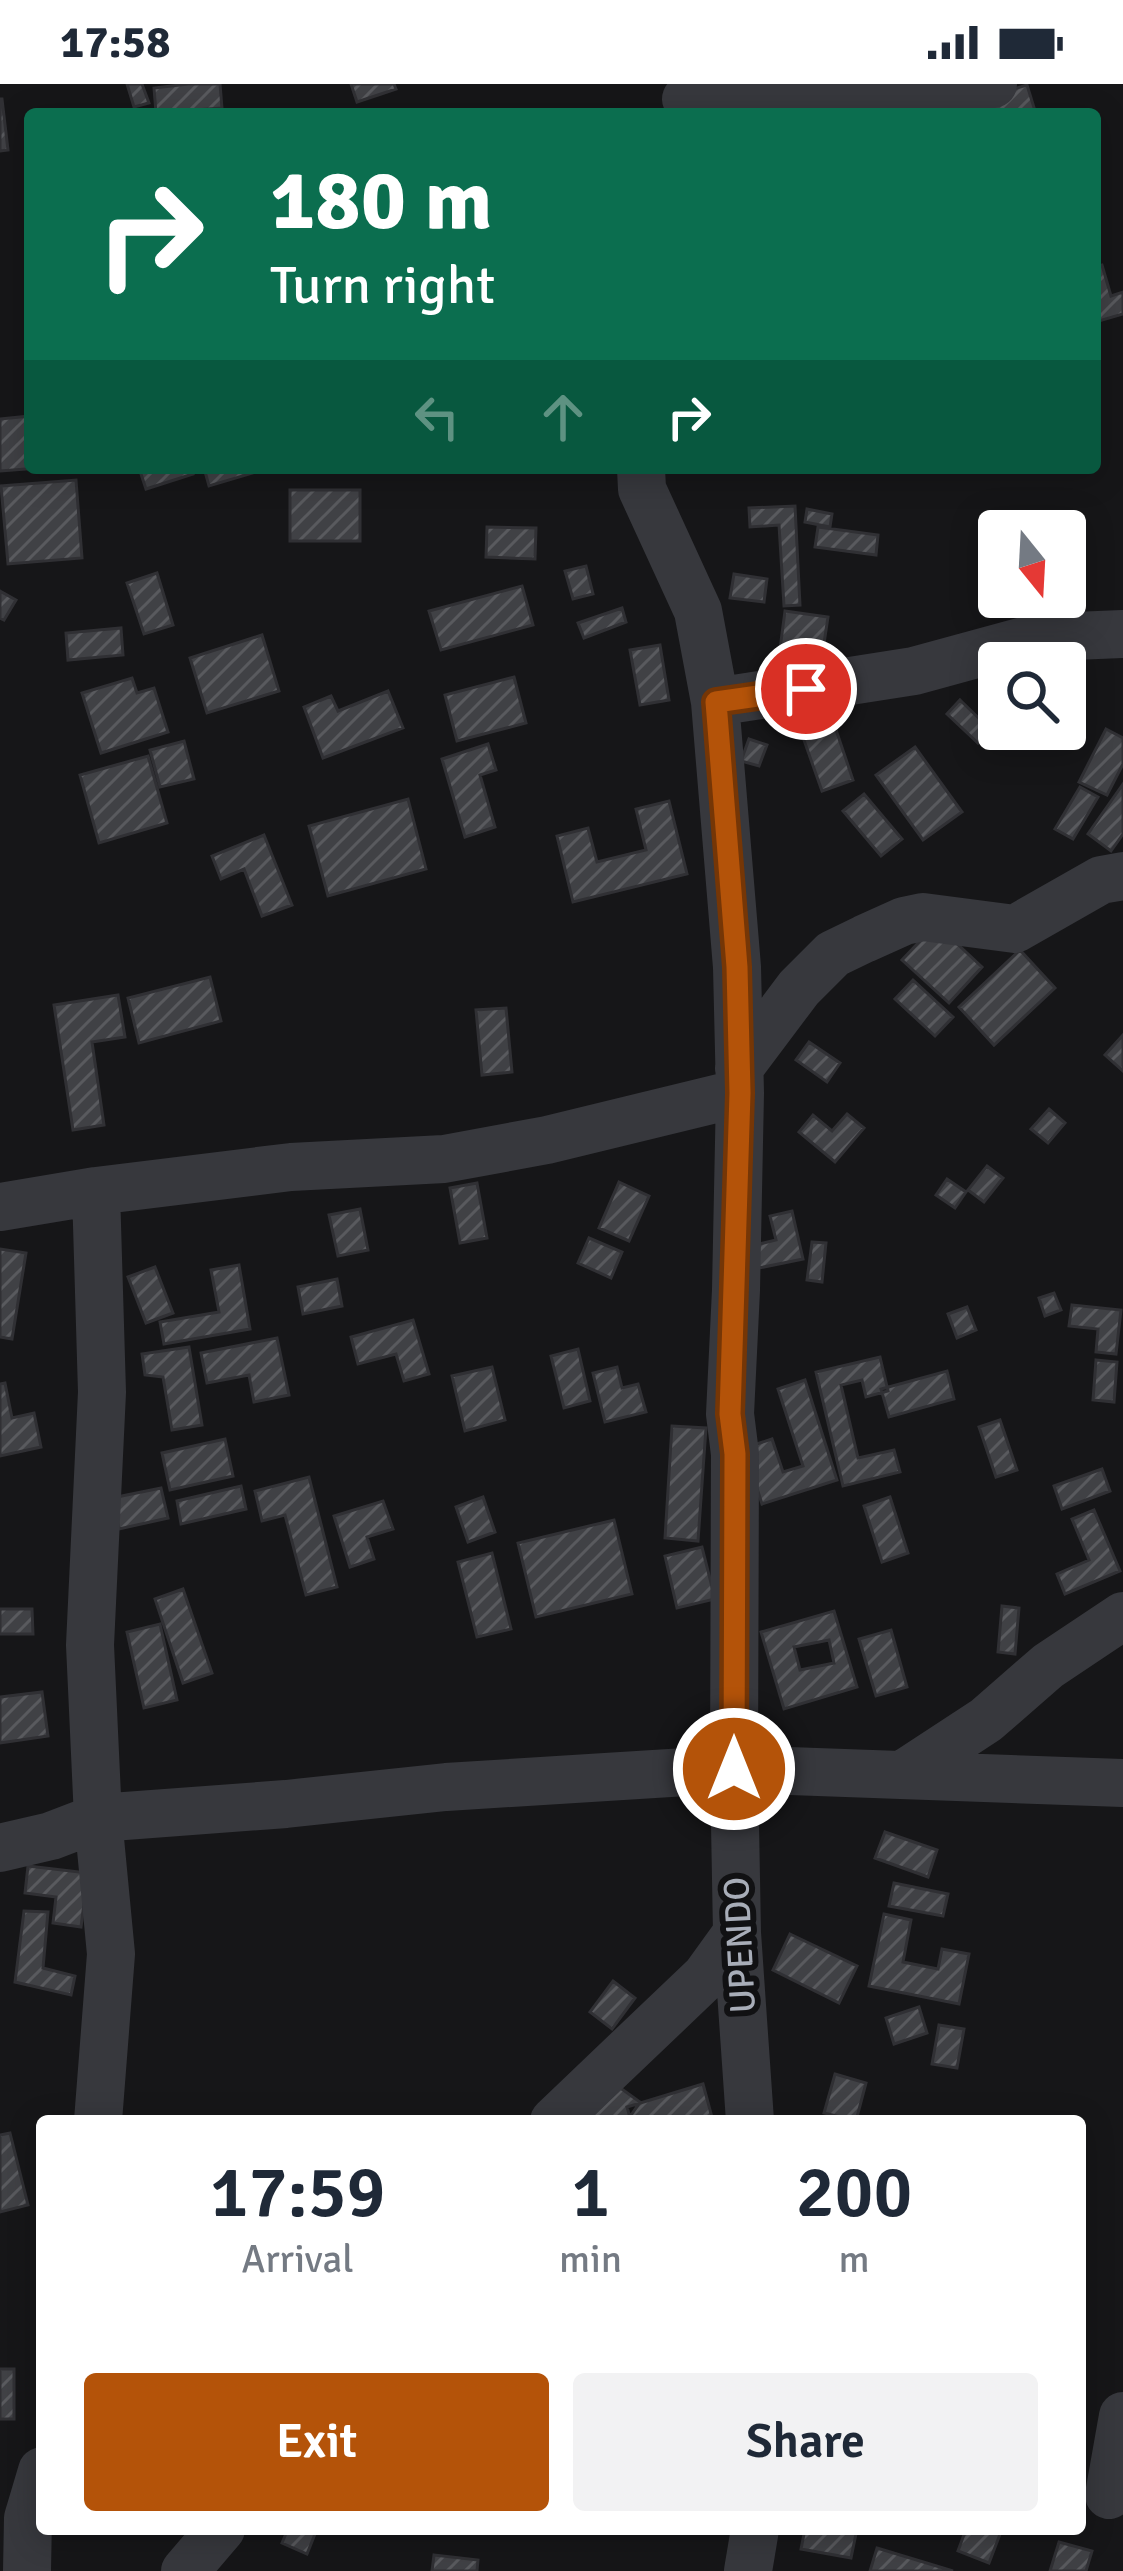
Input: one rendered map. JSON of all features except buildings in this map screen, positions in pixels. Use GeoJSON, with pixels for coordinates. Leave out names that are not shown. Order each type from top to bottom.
{"type":"FeatureCollection","features":[{"type":"Feature","properties":{"kind":"street"},"geometry":{"type":"LineString","coordinates":[[686,99],[913,93],[993,84]]}},
{"type":"Feature","properties":{"kind":"street","name":"UPENDO"},"geometry":{"type":"LineString","coordinates":[[641,474],[642,489],[698,611],[716,702],[737,967],[740,1081],[730,1414],[735,1454],[737,1933],[750,2115]]}},
{"type":"Feature","properties":{"kind":"street"},"geometry":{"type":"LineString","coordinates":[[716,702],[914,671],[1024,641],[1123,634]]}},
{"type":"Feature","properties":{"kind":"street"},"geometry":{"type":"LineString","coordinates":[[0,1207],[291,1167],[444,1159],[548,1140],[740,1081],[799,988],[833,954],[864,939],[923,917],[1015,929],[1101,880],[1123,876]]}},
{"type":"Feature","properties":{"kind":"street"},"geometry":{"type":"LineString","coordinates":[[96,1191],[102,1392],[90,1645],[98,1818],[111,1954],[98,2115]]}},
{"type":"Feature","properties":{"kind":"street"},"geometry":{"type":"LineString","coordinates":[[902,1775],[986,1720],[1048,1666],[1123,1616]]}},
{"type":"Feature","properties":{"kind":"street"},"geometry":{"type":"LineString","coordinates":[[0,1848],[98,1818],[446,1787],[734,1769],[1123,1783]]}},
{"type":"Feature","properties":{"kind":"street"},"geometry":{"type":"LineString","coordinates":[[560,2115],[706,1976],[737,1933]]}},
{"type":"Feature","properties":{"kind":"street"},"geometry":{"type":"LineString","coordinates":[[1109,2494],[1123,2416]]}},
{"type":"Feature","properties":{"kind":"street"},"geometry":{"type":"LineString","coordinates":[[26,2571],[28,2518],[36,2491]]}},
{"type":"Feature","properties":{"kind":"street"},"geometry":{"type":"LineString","coordinates":[[185,2571],[216,2535]]}},
{"type":"Feature","properties":{"kind":"street"},"geometry":{"type":"LineString","coordinates":[[748,2571],[754,2535]]}},
{"type":"Feature","properties":{"kind":"route"},"geometry":{"type":"LineString","coordinates":[[734,1769],[735,1454],[730,1414],[740,1093],[737,967],[716,702],[806,689]]}}]}
